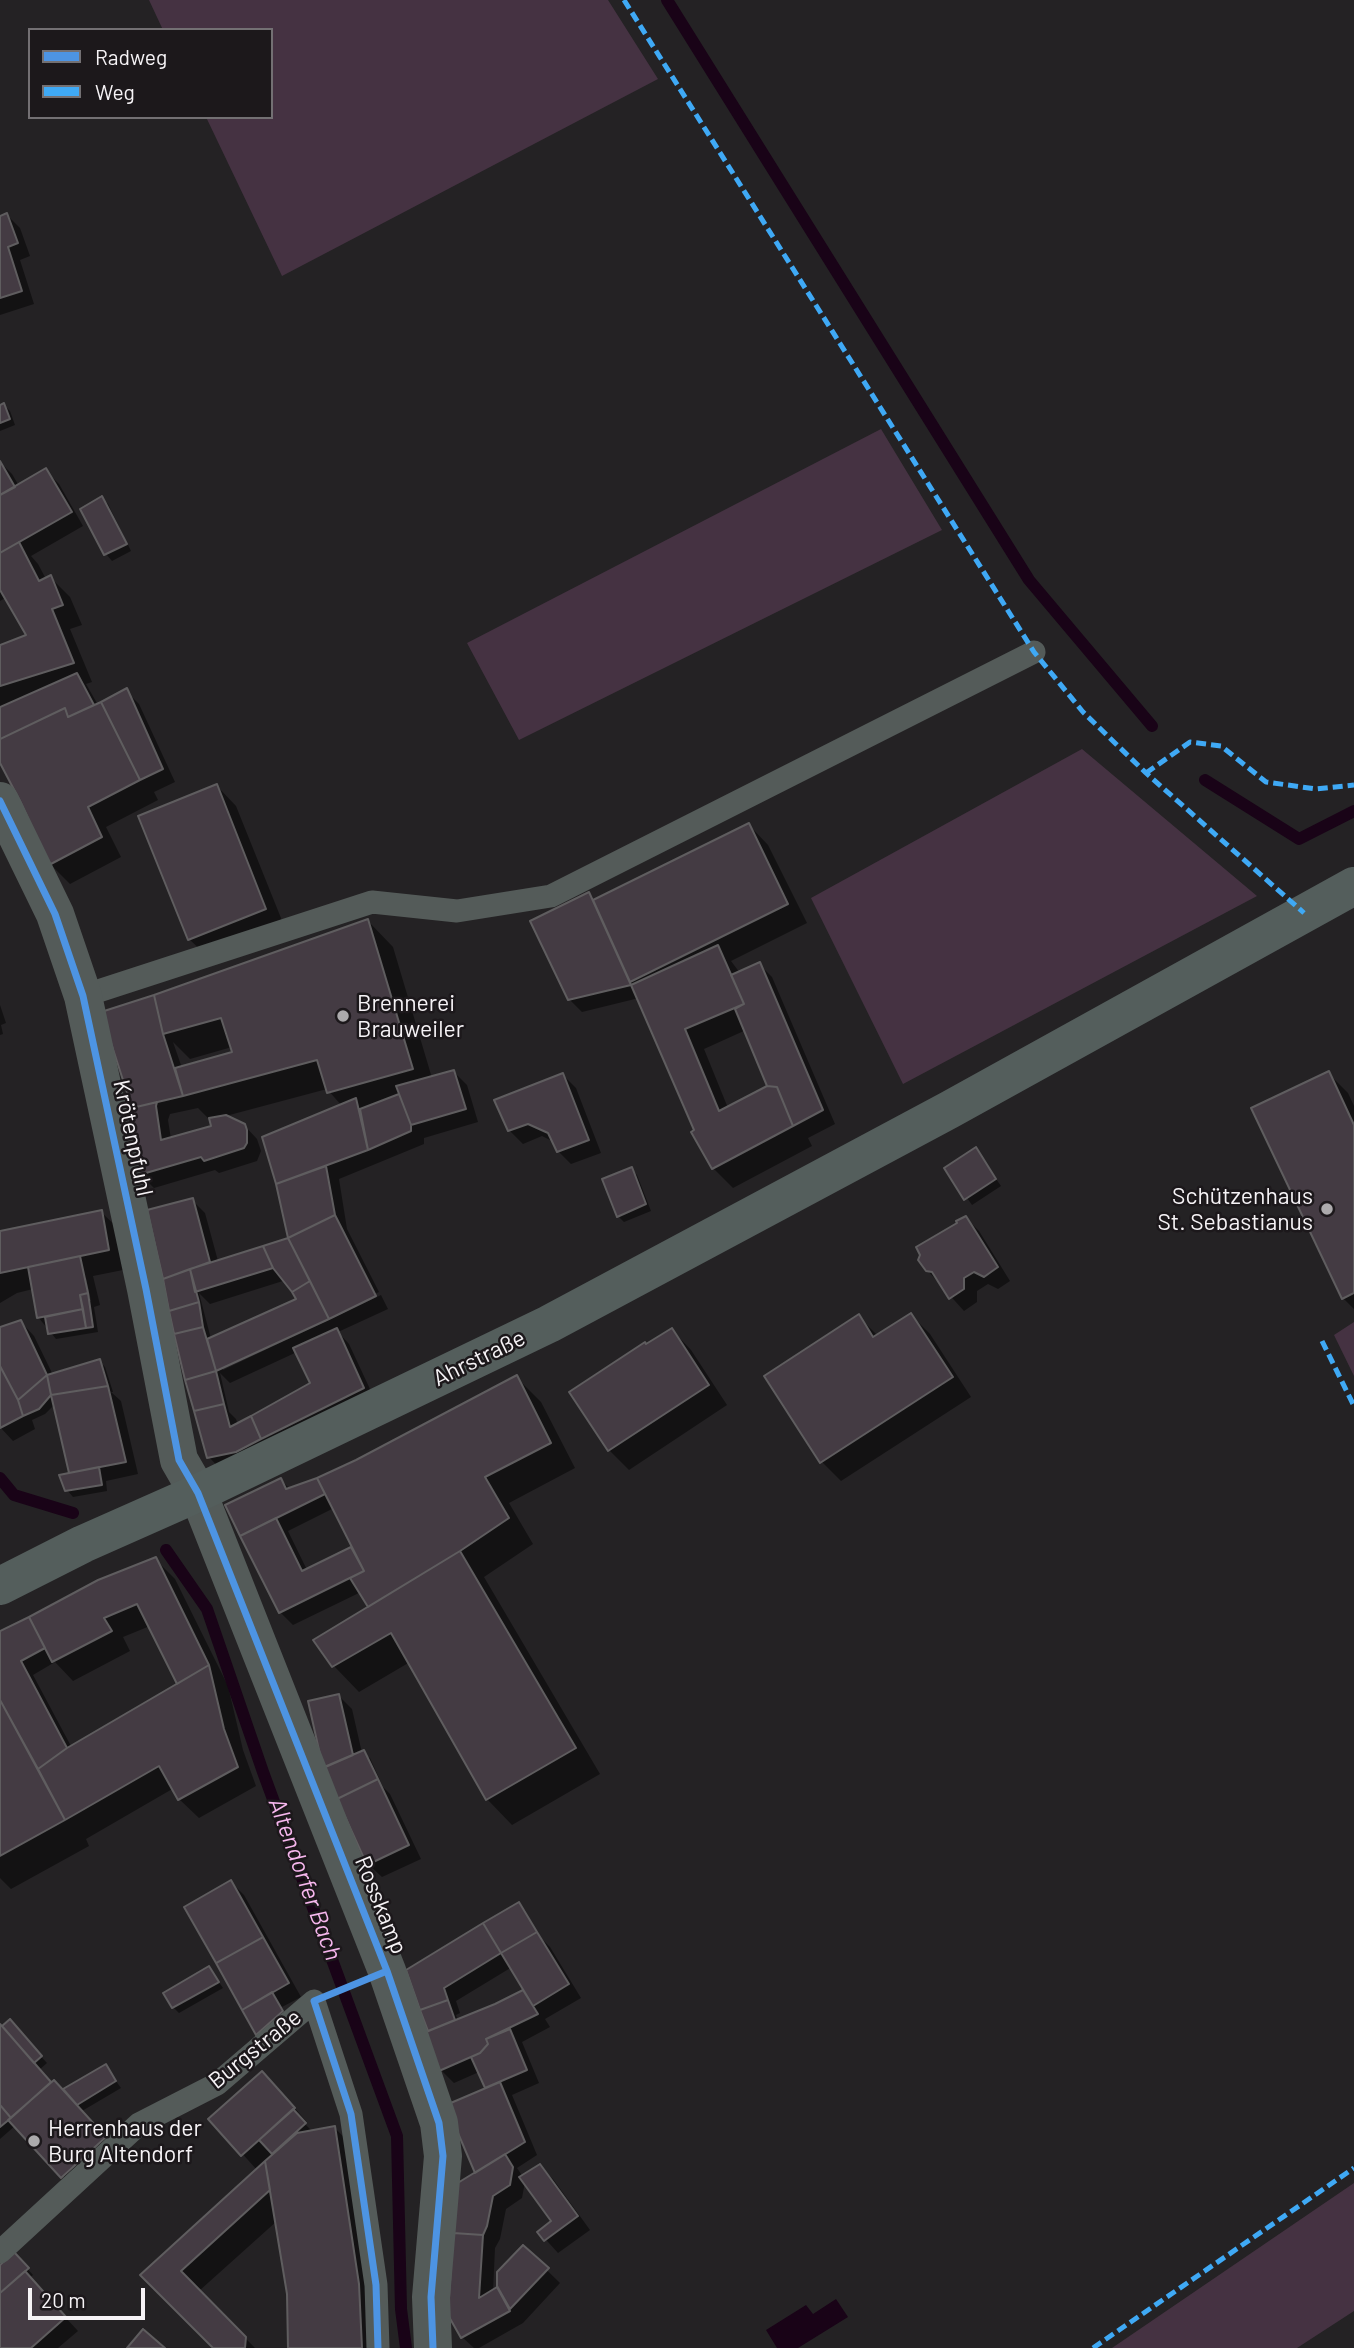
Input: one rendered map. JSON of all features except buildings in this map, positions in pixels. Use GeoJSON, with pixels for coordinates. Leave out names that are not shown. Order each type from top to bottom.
{"type":"FeatureCollection","features":[{"type":"Feature","properties":{"kind":"main road","name":"Ahrstraße"},"geometry":{"type":"LineString","coordinates":[[0,1585],[549,1324],[949,1110],[1354,886]]}},
{"type":"Feature","properties":{"kind":"street","name":"Krötenpfuhl"},"geometry":{"type":"LineString","coordinates":[[0,801],[55,914],[83,996],[146,1289],[179,1460],[198,1493]]}},
{"type":"Feature","properties":{"kind":"street","name":"Rosskamp"},"geometry":{"type":"LineString","coordinates":[[198,1493],[387,1971],[439,2123],[443,2156],[431,2297],[433,2348]]}},
{"type":"Feature","properties":{"kind":"lane"},"geometry":{"type":"LineString","coordinates":[[83,996],[372,902],[457,911],[551,896],[1034,652]]}},
{"type":"Feature","properties":{"kind":"lane","name":"Burgstraße"},"geometry":{"type":"LineString","coordinates":[[0,2252],[139,2124],[218,2084],[314,2001],[351,2114],[376,2285],[377,2348]]}},
{"type":"Feature","properties":{"kind":"shaded area"},"geometry":{"type":"Polygon","coordinates":[[[149,0],[608,0],[658,79],[282,276],[207,119],[273,119],[273,28],[162,28],[149,0]]]}},
{"type":"Feature","properties":{"kind":"shaded area"},"geometry":{"type":"Polygon","coordinates":[[[881,429],[942,530],[519,740],[467,643],[881,429]]]}},
{"type":"Feature","properties":{"kind":"shaded area"},"geometry":{"type":"Polygon","coordinates":[[[1082,749],[1257,896],[903,1084],[811,898],[1082,749]]]}},
{"type":"Feature","properties":{"kind":"shaded area"},"geometry":{"type":"Polygon","coordinates":[[[1354,1322],[1354,1376],[1334,1335],[1354,1322]]]}},
{"type":"Feature","properties":{"kind":"shaded area"},"geometry":{"type":"Polygon","coordinates":[[[1354,2183],[1354,2311],[1297,2348],[1112,2348],[1354,2183]]]}},
{"type":"Feature","properties":{"kind":"shaded area"},"geometry":{"type":"Polygon","coordinates":[[[836,2299],[848,2317],[798,2348],[777,2348],[766,2330],[806,2305],[813,2314],[836,2299]]]}},
{"type":"Feature","properties":{"kind":"waterway"},"geometry":{"type":"LineString","coordinates":[[667,0],[1029,580],[1152,726]]}},
{"type":"Feature","properties":{"kind":"waterway"},"geometry":{"type":"LineString","coordinates":[[1205,780],[1299,839],[1354,811]]}},
{"type":"Feature","properties":{"kind":"waterway","name":"Altendorfer Bach"},"geometry":{"type":"LineString","coordinates":[[0,1478],[14,1495],[73,1513]]}},
{"type":"Feature","properties":{"kind":"waterway","name":"Altendorfer Bach"},"geometry":{"type":"LineString","coordinates":[[166,1550],[207,1609],[263,1772],[397,2136],[401,2309],[406,2348]]}},
{"type":"Feature","properties":{"kind":"marked path"},"geometry":{"type":"LineString","coordinates":[[624,0],[1034,652],[1083,712],[1146,773],[1304,913]]}},
{"type":"Feature","properties":{"kind":"marked path"},"geometry":{"type":"LineString","coordinates":[[1146,773],[1190,742],[1221,746],[1266,782],[1316,789],[1354,785]]}},
{"type":"Feature","properties":{"kind":"marked path"},"geometry":{"type":"LineString","coordinates":[[1322,1341],[1354,1406]]}},
{"type":"Feature","properties":{"kind":"marked path"},"geometry":{"type":"LineString","coordinates":[[1093,2348],[1354,2168]]}},
{"type":"Feature","properties":{"kind":"cycle path"},"geometry":{"type":"LineString","coordinates":[[0,801],[55,914],[83,996],[146,1289],[179,1460],[198,1493],[387,1971],[439,2123],[443,2156],[431,2297],[433,2348]]}},
{"type":"Feature","properties":{"kind":"cycle path"},"geometry":{"type":"LineString","coordinates":[[378,2348],[376,2285],[351,2114],[314,2001],[387,1971]]}},
{"type":"Feature","properties":{"kind":"place","name":"Brennerei Brauweiler"},"geometry":{"type":"Point","coordinates":[343,1016]}},
{"type":"Feature","properties":{"kind":"place","name":"Schützenhaus St. Sebastianus"},"geometry":{"type":"Point","coordinates":[1327,1209]}},
{"type":"Feature","properties":{"kind":"place","name":"Herrenhaus der Burg Altendorf"},"geometry":{"type":"Point","coordinates":[34,2141]}}]}
